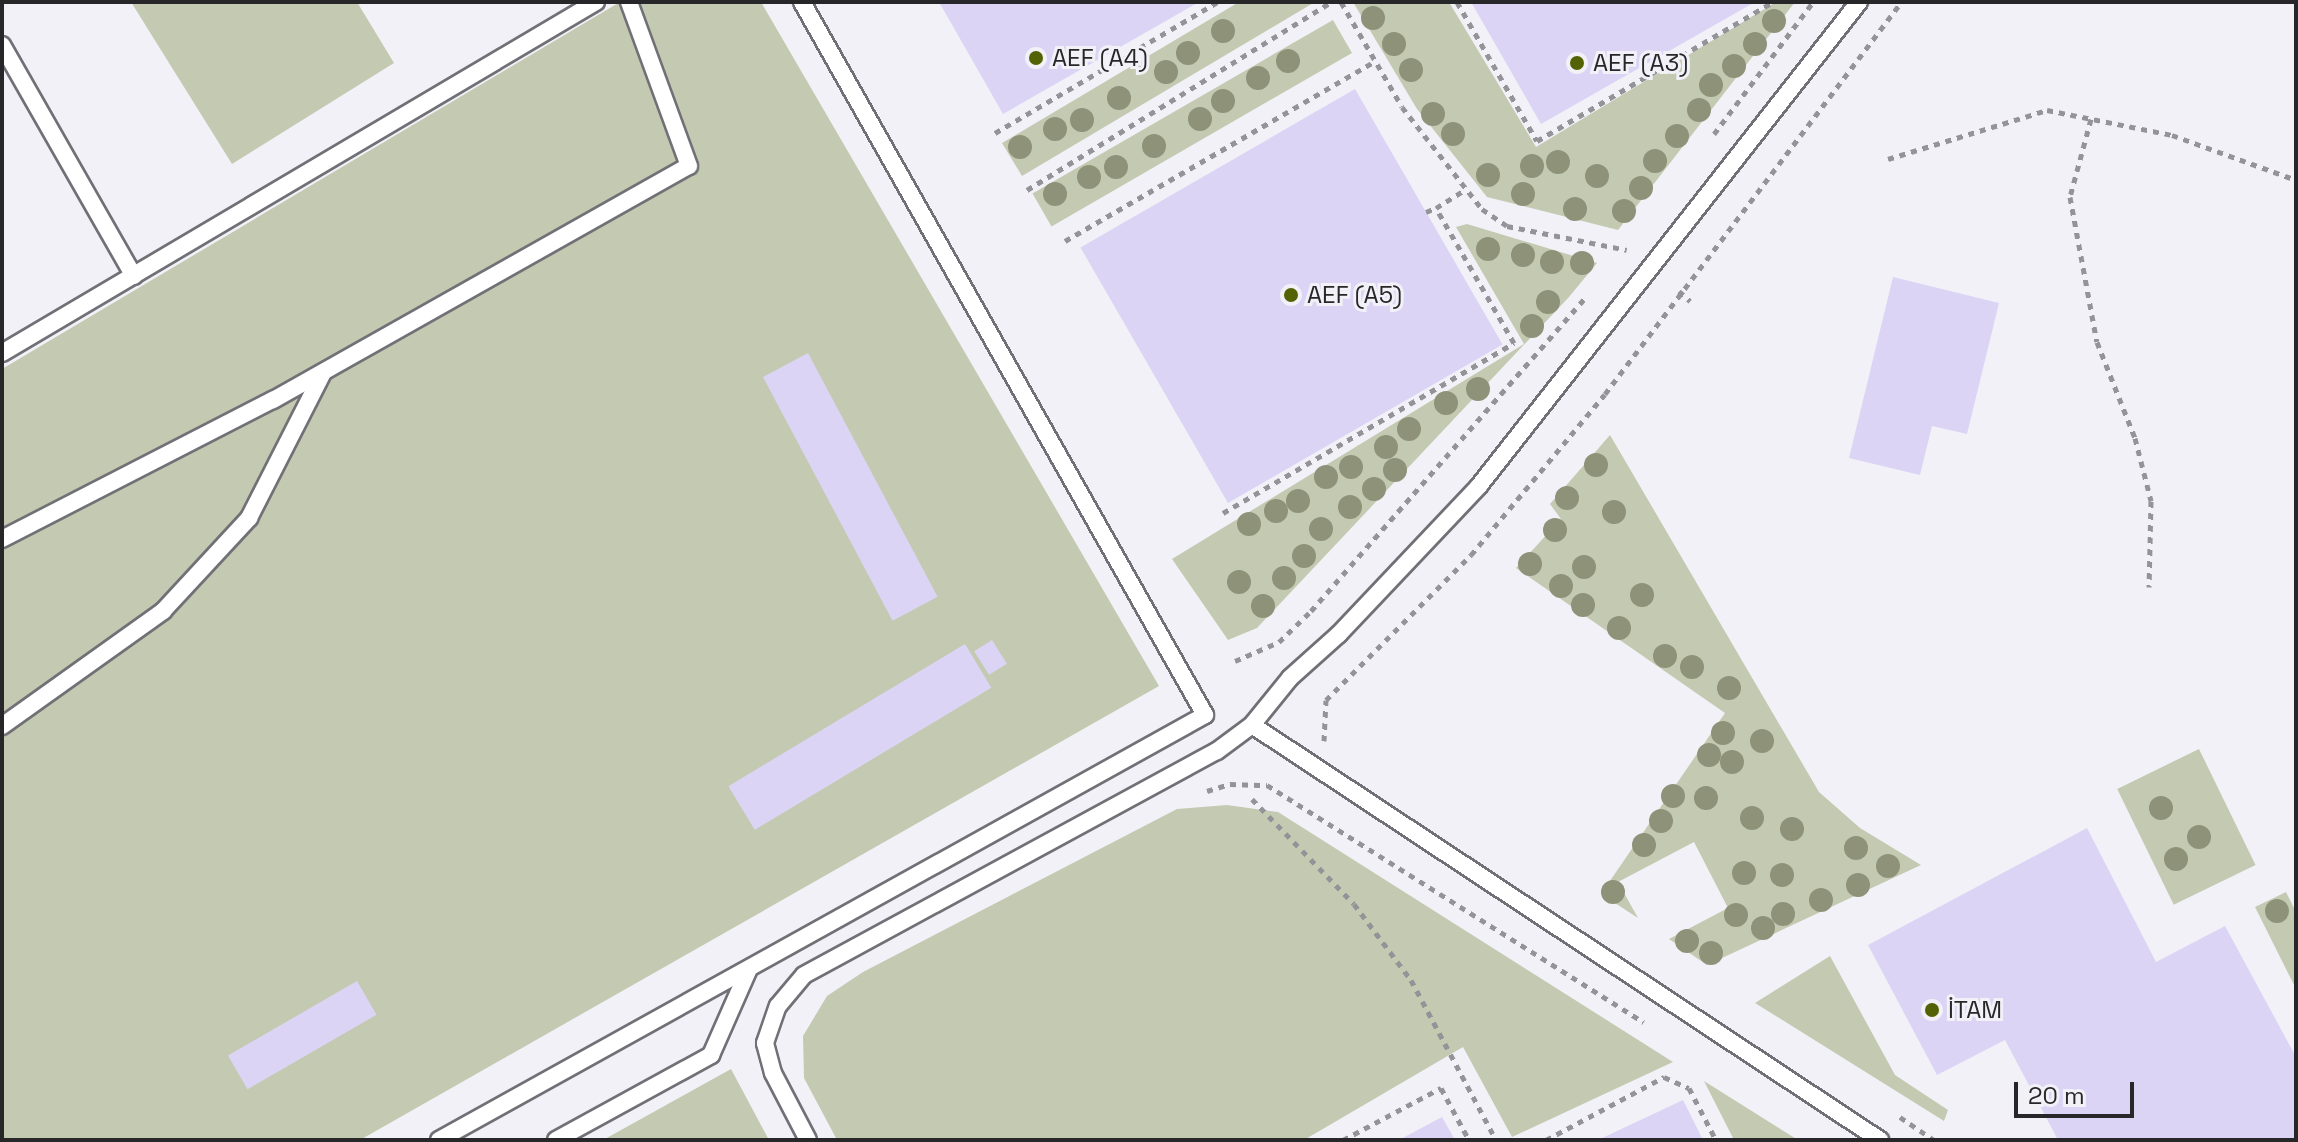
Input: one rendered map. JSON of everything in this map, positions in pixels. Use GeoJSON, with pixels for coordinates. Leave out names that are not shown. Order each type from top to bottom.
{"type":"FeatureCollection","features":[{"type":"Feature","properties":{"kind":"lane"},"geometry":{"type":"LineString","coordinates":[[2,353],[596,2]]}},
{"type":"Feature","properties":{"kind":"lane"},"geometry":{"type":"LineString","coordinates":[[2,539],[324,372],[689,166],[629,2]]}},
{"type":"Feature","properties":{"kind":"lane"},"geometry":{"type":"LineString","coordinates":[[439,1140],[1205,715],[802,2]]}},
{"type":"Feature","properties":{"kind":"lane"},"geometry":{"type":"LineString","coordinates":[[808,1140],[773,1073],[765,1043],[778,1006],[804,975],[1217,751],[1252,725],[1290,678],[1339,634],[1479,486],[1859,2]]}},
{"type":"Feature","properties":{"kind":"lane"},"geometry":{"type":"LineString","coordinates":[[2,45],[134,276]]}},
{"type":"Feature","properties":{"kind":"lane"},"geometry":{"type":"LineString","coordinates":[[2,726],[163,611],[249,518],[324,372]]}},
{"type":"Feature","properties":{"kind":"lane"},"geometry":{"type":"LineString","coordinates":[[1252,725],[1880,1140]]}},
{"type":"Feature","properties":{"kind":"lane"},"geometry":{"type":"LineString","coordinates":[[556,1140],[711,1055],[748,971]]}},
{"type":"Feature","properties":{"kind":"path"},"geometry":{"type":"LineString","coordinates":[[995,133],[1217,2]]}},
{"type":"Feature","properties":{"kind":"path"},"geometry":{"type":"LineString","coordinates":[[1027,190],[1331,2]]}},
{"type":"Feature","properties":{"kind":"path"},"geometry":{"type":"LineString","coordinates":[[1341,2],[1402,107],[1465,190],[1507,226],[1627,251],[1652,266],[1690,301]]}},
{"type":"Feature","properties":{"kind":"path"},"geometry":{"type":"LineString","coordinates":[[1457,2],[1537,141],[1773,2]]}},
{"type":"Feature","properties":{"kind":"path"},"geometry":{"type":"LineString","coordinates":[[1711,139],[1813,2]]}},
{"type":"Feature","properties":{"kind":"path"},"geometry":{"type":"LineString","coordinates":[[1334,753],[1324,744],[1326,700],[1471,555],[1605,394],[1902,2]]}},
{"type":"Feature","properties":{"kind":"path"},"geometry":{"type":"LineString","coordinates":[[1065,241],[1375,61]]}},
{"type":"Feature","properties":{"kind":"path"},"geometry":{"type":"LineString","coordinates":[[1888,159],[2047,110],[2172,135],[2296,180]]}},
{"type":"Feature","properties":{"kind":"path"},"geometry":{"type":"LineString","coordinates":[[2091,119],[2070,197],[2097,342],[2135,438],[2151,501],[2149,587]]}},
{"type":"Feature","properties":{"kind":"path"},"geometry":{"type":"LineString","coordinates":[[1426,212],[1465,190]]}},
{"type":"Feature","properties":{"kind":"path"},"geometry":{"type":"LineString","coordinates":[[1223,513],[1514,343],[1436,208]]}},
{"type":"Feature","properties":{"kind":"path"},"geometry":{"type":"LineString","coordinates":[[1617,263],[1637,238]]}},
{"type":"Feature","properties":{"kind":"path"},"geometry":{"type":"LineString","coordinates":[[1235,661],[1279,642],[1311,611],[1596,287]]}},
{"type":"Feature","properties":{"kind":"path"},"geometry":{"type":"LineString","coordinates":[[1203,793],[1230,784],[1267,785],[1656,1030]]}},
{"type":"Feature","properties":{"kind":"path"},"geometry":{"type":"LineString","coordinates":[[1252,799],[1354,904],[1411,980],[1496,1140]]}},
{"type":"Feature","properties":{"kind":"path"},"geometry":{"type":"LineString","coordinates":[[1546,1140],[1664,1077],[1689,1088],[1716,1140]]}},
{"type":"Feature","properties":{"kind":"path"},"geometry":{"type":"LineString","coordinates":[[1343,1140],[1441,1088],[1469,1140]]}},
{"type":"Feature","properties":{"kind":"path"},"geometry":{"type":"LineString","coordinates":[[1889,1110],[1934,1140]]}},
{"type":"Feature","properties":{"kind":"green space"},"geometry":{"type":"Polygon","coordinates":[[[131,2],[357,2],[394,63],[232,164],[131,2]]]}},
{"type":"Feature","properties":{"kind":"green space"},"geometry":{"type":"Polygon","coordinates":[[[620,2],[761,2],[1159,686],[360,1140],[2,1140],[2,369],[620,2]]]}},
{"type":"Feature","properties":{"kind":"green space"},"geometry":{"type":"Polygon","coordinates":[[[1239,2],[1315,2],[1022,176],[1002,143],[1239,2]]]}},
{"type":"Feature","properties":{"kind":"green space"},"geometry":{"type":"Polygon","coordinates":[[[1353,2],[1449,2],[1536,147],[1776,2],[1795,2],[1618,230],[1487,197],[1417,109],[1353,2]]]}},
{"type":"Feature","properties":{"kind":"green space"},"geometry":{"type":"Polygon","coordinates":[[[1333,20],[1352,53],[1051,226],[1032,194],[1333,20]]]}},
{"type":"Feature","properties":{"kind":"green space"},"geometry":{"type":"Polygon","coordinates":[[[1467,224],[1597,263],[1569,297],[1257,628],[1228,640],[1172,559],[1524,344],[1456,227],[1467,224]]]}},
{"type":"Feature","properties":{"kind":"green space"},"geometry":{"type":"Polygon","coordinates":[[[1610,435],[1819,792],[1860,828],[1921,865],[1707,965],[1669,939],[1728,908],[1694,842],[1618,882],[1638,918],[1601,894],[1725,713],[1516,568],[1561,519],[1550,504],[1610,435]]]}},
{"type":"Feature","properties":{"kind":"green space"},"geometry":{"type":"Polygon","coordinates":[[[2199,749],[2256,865],[2174,905],[2117,789],[2199,749]]]}},
{"type":"Feature","properties":{"kind":"green space"},"geometry":{"type":"Polygon","coordinates":[[[1227,805],[1278,812],[1673,1062],[1512,1137],[1463,1047],[1304,1140],[837,1140],[804,1078],[803,1036],[827,996],[863,972],[1177,809],[1227,805]]]}},
{"type":"Feature","properties":{"kind":"green space"},"geometry":{"type":"Polygon","coordinates":[[[2286,892],[2296,912],[2296,989],[2255,907],[2286,892]]]}},
{"type":"Feature","properties":{"kind":"green space"},"geometry":{"type":"Polygon","coordinates":[[[1830,956],[1895,1075],[1948,1110],[1944,1121],[1755,1003],[1830,956]]]}},
{"type":"Feature","properties":{"kind":"green space"},"geometry":{"type":"Polygon","coordinates":[[[731,1069],[769,1140],[603,1140],[731,1069]]]}},
{"type":"Feature","properties":{"kind":"green space"},"geometry":{"type":"Polygon","coordinates":[[[1704,1081],[1798,1140],[1734,1140],[1704,1081]]]}},
{"type":"Feature","properties":{"kind":"building","name":"AEF (A4)"},"geometry":{"type":"Polygon","coordinates":[[[939,2],[1199,2],[1003,114],[939,2]]]}},
{"type":"Feature","properties":{"kind":"building","name":"AEF (A3)"},"geometry":{"type":"Polygon","coordinates":[[[1471,2],[1755,2],[1541,124],[1471,2]]]}},
{"type":"Feature","properties":{"kind":"building","name":"AEF (A5)"},"geometry":{"type":"Polygon","coordinates":[[[1355,89],[1502,344],[1228,503],[1080,248],[1355,89]]]}},
{"type":"Feature","properties":{"kind":"building"},"geometry":{"type":"Polygon","coordinates":[[[1893,277],[1999,303],[1967,434],[1932,426],[1920,475],[1849,458],[1893,277]]]}},
{"type":"Feature","properties":{"kind":"building"},"geometry":{"type":"Polygon","coordinates":[[[808,353],[938,597],[893,621],[763,377],[808,353]]]}},
{"type":"Feature","properties":{"kind":"building"},"geometry":{"type":"Polygon","coordinates":[[[992,640],[1007,664],[989,675],[974,651],[992,640]]]}},
{"type":"Feature","properties":{"kind":"building"},"geometry":{"type":"Polygon","coordinates":[[[965,644],[991,688],[755,830],[728,786],[965,644]]]}},
{"type":"Feature","properties":{"kind":"building"},"geometry":{"type":"Polygon","coordinates":[[[2087,828],[2156,962],[2225,926],[2296,1057],[2296,1140],[2058,1140],[2005,1040],[1937,1075],[1868,945],[2087,828]]]}},
{"type":"Feature","properties":{"kind":"building"},"geometry":{"type":"Polygon","coordinates":[[[357,981],[376,1015],[247,1089],[228,1056],[357,981]]]}},
{"type":"Feature","properties":{"kind":"building"},"geometry":{"type":"Polygon","coordinates":[[[1683,1100],[1703,1140],[1598,1140],[1683,1100]]]}},
{"type":"Feature","properties":{"kind":"building"},"geometry":{"type":"Polygon","coordinates":[[[1442,1117],[1455,1140],[1399,1140],[1442,1117]]]}},
{"type":"Feature","properties":{"kind":"place","name":"AEF (A4)"},"geometry":{"type":"Point","coordinates":[1036,58]}},
{"type":"Feature","properties":{"kind":"place","name":"AEF (A3)"},"geometry":{"type":"Point","coordinates":[1577,63]}},
{"type":"Feature","properties":{"kind":"place","name":"AEF (A5)"},"geometry":{"type":"Point","coordinates":[1291,295]}},
{"type":"Feature","properties":{"kind":"place","name":"İTAM"},"geometry":{"type":"Point","coordinates":[1932,1010]}}]}
